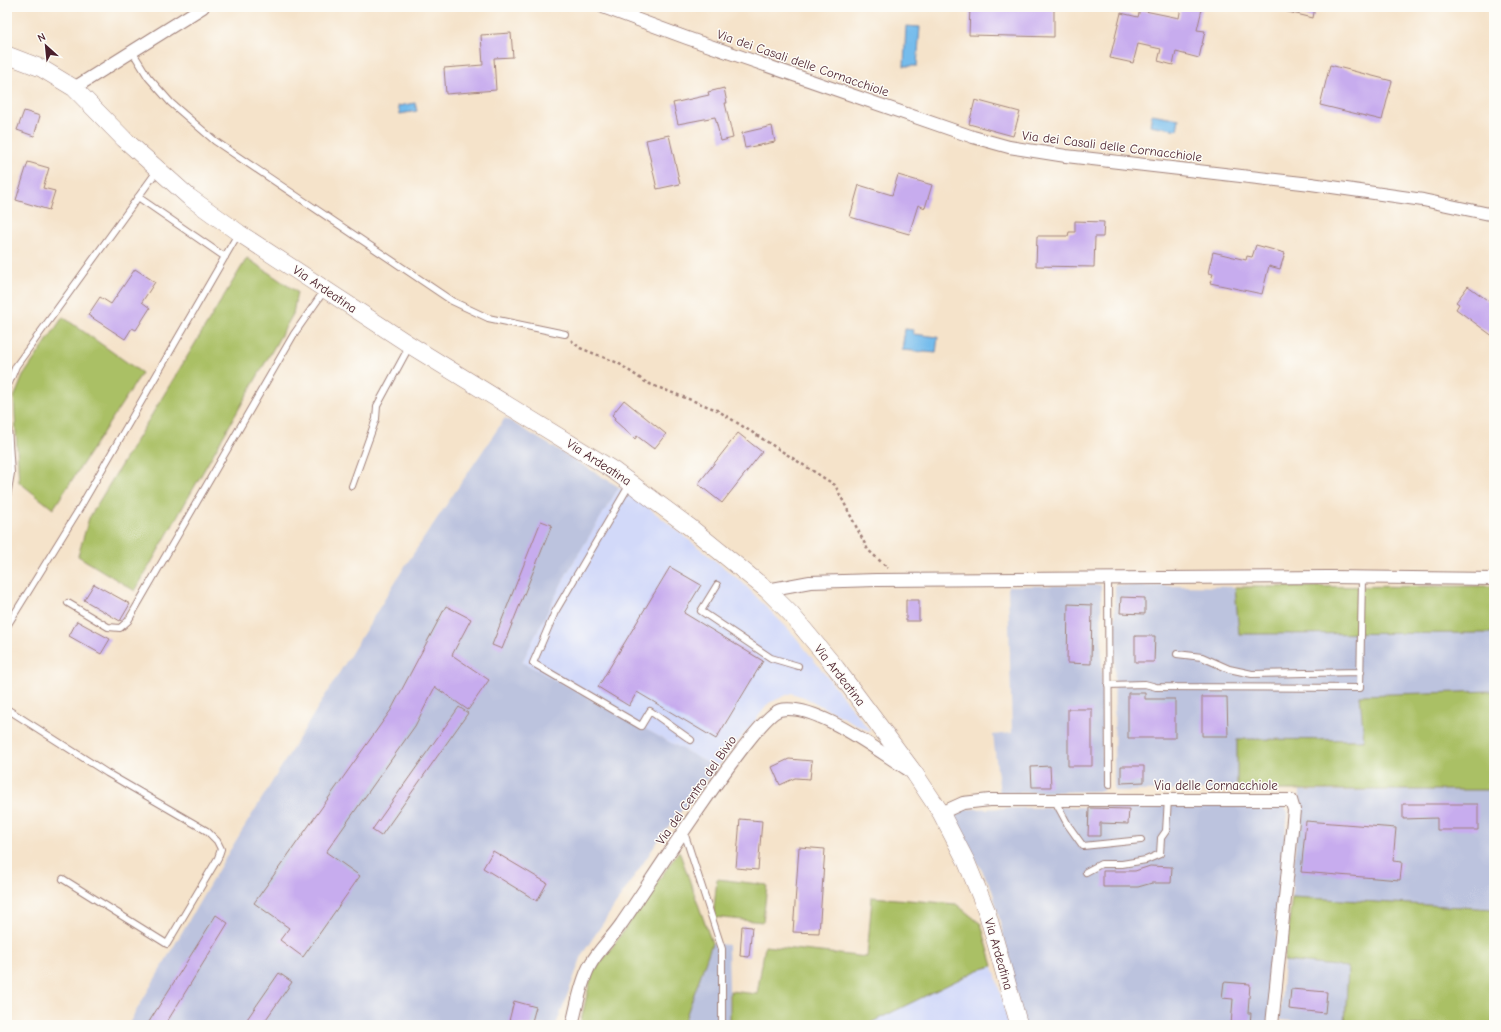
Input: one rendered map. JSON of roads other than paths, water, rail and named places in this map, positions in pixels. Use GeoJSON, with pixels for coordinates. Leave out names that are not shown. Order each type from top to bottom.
{"type":"FeatureCollection","features":[{"type":"Feature","properties":{"kind":"main road","name":"Via Ardeatina"},"geometry":{"type":"LineString","coordinates":[[7,55],[41,68],[74,88],[157,170],[189,197],[239,233],[410,345],[631,482],[723,553],[767,590],[791,614],[816,643],[915,774],[941,813],[966,861],[987,912],[1019,1025]]}},
{"type":"Feature","properties":{"kind":"street"},"geometry":{"type":"LineString","coordinates":[[74,88],[203,7]]}},
{"type":"Feature","properties":{"kind":"street","name":"Via dei Casali delle Cornacchiole"},"geometry":{"type":"LineString","coordinates":[[603,7],[634,13],[973,137],[1009,147],[1066,156],[1318,185],[1423,200],[1494,215]]}},
{"type":"Feature","properties":{"kind":"street"},"geometry":{"type":"LineString","coordinates":[[767,590],[810,582],[902,580],[1108,578],[1494,579]]}},
{"type":"Feature","properties":{"kind":"street","name":"Via del Centro del Bivio"},"geometry":{"type":"LineString","coordinates":[[572,1025],[582,984],[589,966],[621,924],[752,736],[770,716],[780,710],[797,711],[810,714],[844,727],[915,774]]}},
{"type":"Feature","properties":{"kind":"street","name":"Via delle Cornacchiole"},"geometry":{"type":"LineString","coordinates":[[941,813],[958,804],[975,801],[1054,799],[1286,799],[1293,801],[1294,810],[1272,1025]]}},
{"type":"Feature","properties":{"kind":"lane"},"geometry":{"type":"LineString","coordinates":[[132,51],[148,78],[171,103],[215,141],[433,289],[452,301],[488,318],[565,334]]}},
{"type":"Feature","properties":{"kind":"lane"},"geometry":{"type":"LineString","coordinates":[[7,388],[16,366],[157,170]]}},
{"type":"Feature","properties":{"kind":"lane"},"geometry":{"type":"LineString","coordinates":[[138,197],[225,257]]}},
{"type":"Feature","properties":{"kind":"lane"},"geometry":{"type":"LineString","coordinates":[[7,626],[78,511],[239,233]]}},
{"type":"Feature","properties":{"kind":"lane"},"geometry":{"type":"LineString","coordinates":[[68,603],[108,627],[120,628],[128,621],[294,334],[325,290]]}},
{"type":"Feature","properties":{"kind":"lane"},"geometry":{"type":"LineString","coordinates":[[352,486],[376,419],[377,406],[410,345]]}},
{"type":"Feature","properties":{"kind":"lane"},"geometry":{"type":"LineString","coordinates":[[7,412],[11,473],[7,496]]}},
{"type":"Feature","properties":{"kind":"lane"},"geometry":{"type":"LineString","coordinates":[[631,482],[554,612],[533,663],[641,726],[650,711],[691,740]]}},
{"type":"Feature","properties":{"kind":"lane"},"geometry":{"type":"LineString","coordinates":[[1108,578],[1109,785]]}},
{"type":"Feature","properties":{"kind":"lane"},"geometry":{"type":"LineString","coordinates":[[1108,686],[1145,684],[1156,686],[1360,688],[1362,578]]}},
{"type":"Feature","properties":{"kind":"lane"},"geometry":{"type":"LineString","coordinates":[[717,585],[701,611],[771,658],[798,666]]}},
{"type":"Feature","properties":{"kind":"lane"},"geometry":{"type":"LineString","coordinates":[[1177,654],[1202,658],[1228,669],[1252,674],[1360,672]]}},
{"type":"Feature","properties":{"kind":"lane"},"geometry":{"type":"LineString","coordinates":[[7,709],[107,773],[207,831],[217,841],[221,849],[218,858],[167,944],[64,879]]}},
{"type":"Feature","properties":{"kind":"lane"},"geometry":{"type":"LineString","coordinates":[[1054,799],[1068,825],[1083,846],[1140,840]]}},
{"type":"Feature","properties":{"kind":"lane"},"geometry":{"type":"LineString","coordinates":[[1086,872],[1102,864],[1122,864],[1146,860],[1160,854],[1160,838],[1166,831],[1168,799]]}},
{"type":"Feature","properties":{"kind":"lane"},"geometry":{"type":"LineString","coordinates":[[684,832],[722,949],[722,1025]]}},
{"type":"Feature","properties":{"kind":"water"},"geometry":{"type":"Polygon","coordinates":[[[906,26],[920,27],[917,66],[904,66],[906,26]]]}},
{"type":"Feature","properties":{"kind":"water"},"geometry":{"type":"Polygon","coordinates":[[[415,103],[417,111],[400,114],[398,106],[415,103]]]}},
{"type":"Feature","properties":{"kind":"water"},"geometry":{"type":"Polygon","coordinates":[[[1152,114],[1179,119],[1177,130],[1150,125],[1152,114]]]}},
{"type":"Feature","properties":{"kind":"water"},"geometry":{"type":"Polygon","coordinates":[[[905,329],[914,330],[913,334],[938,337],[936,353],[902,350],[905,329]]]}}]}
